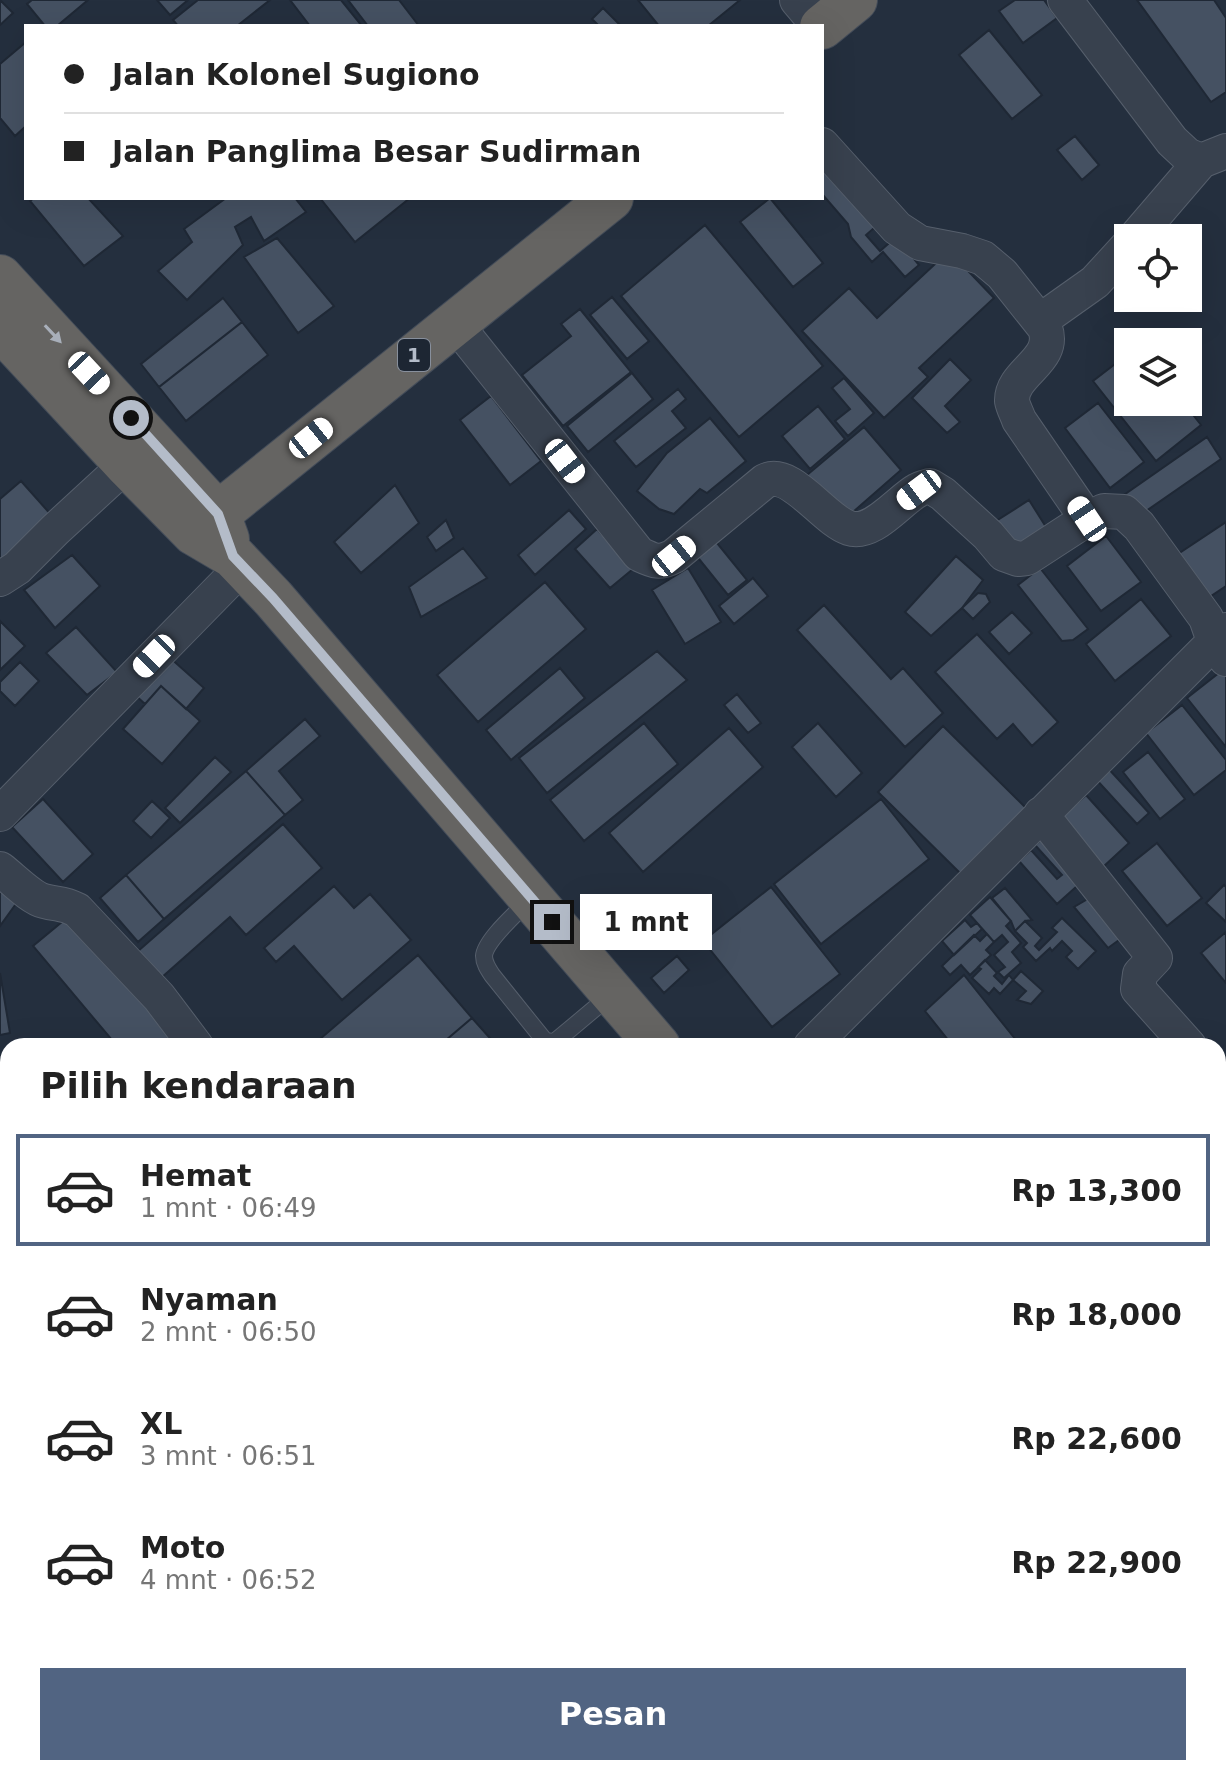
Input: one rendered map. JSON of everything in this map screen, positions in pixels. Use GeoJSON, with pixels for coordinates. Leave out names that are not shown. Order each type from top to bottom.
{"type":"FeatureCollection","features":[{"type":"Feature","properties":{"kind":"highway"},"geometry":{"type":"LineString","coordinates":[[824,24],[855,0]]}},
{"type":"Feature","properties":{"kind":"highway","name":"1"},"geometry":{"type":"LineString","coordinates":[[206,523],[608,200]]}},
{"type":"Feature","properties":{"kind":"highway"},"geometry":{"type":"LineString","coordinates":[[0,277],[140,453],[206,523],[651,1038]]}},
{"type":"Feature","properties":{"kind":"highway"},"geometry":{"type":"LineString","coordinates":[[0,328],[140,453]]}},
{"type":"Feature","properties":{"kind":"street"},"geometry":{"type":"LineString","coordinates":[[797,0],[817,24]]}},
{"type":"Feature","properties":{"kind":"street"},"geometry":{"type":"LineString","coordinates":[[1065,0],[1172,141],[1187,155],[1214,156]]}},
{"type":"Feature","properties":{"kind":"street"},"geometry":{"type":"LineString","coordinates":[[824,147],[897,228],[920,243],[983,258],[1002,274],[1045,328],[1048,338],[1046,349],[1015,389],[1012,402],[1019,420],[1087,519]]}},
{"type":"Feature","properties":{"kind":"street"},"geometry":{"type":"LineString","coordinates":[[1148,224],[1214,156]]}},
{"type":"Feature","properties":{"kind":"street"},"geometry":{"type":"LineString","coordinates":[[1040,321],[1095,282],[1114,261]]}},
{"type":"Feature","properties":{"kind":"street"},"geometry":{"type":"LineString","coordinates":[[454,322],[639,554],[652,561],[663,562],[674,556],[772,478],[795,487],[847,528],[859,529],[869,527],[919,490],[930,486],[988,535],[1004,554],[1018,559],[1027,558],[1104,511],[1124,512],[1139,526],[1222,643],[1041,814],[819,1038]]}},
{"type":"Feature","properties":{"kind":"street"},"geometry":{"type":"LineString","coordinates":[[0,579],[17,568],[140,453]]}},
{"type":"Feature","properties":{"kind":"street"},"geometry":{"type":"LineString","coordinates":[[0,814],[238,561]]}},
{"type":"Feature","properties":{"kind":"street"},"geometry":{"type":"LineString","coordinates":[[1041,814],[1155,958],[1140,974],[1138,989],[1182,1038]]}},
{"type":"Feature","properties":{"kind":"street"},"geometry":{"type":"LineString","coordinates":[[0,869],[37,898],[45,902],[65,903],[77,910],[159,997],[190,1038]]}},
{"type":"Feature","properties":{"kind":"lane"},"geometry":{"type":"LineString","coordinates":[[532,898],[488,945],[484,954],[485,964],[492,975],[543,1038]]}},
{"type":"Feature","properties":{"kind":"lane"},"geometry":{"type":"LineString","coordinates":[[559,1038],[613,993]]}},
{"type":"Feature","properties":{"kind":"building"},"geometry":{"type":"Polygon","coordinates":[[[0,0],[13,13],[0,25],[0,0]]]}},
{"type":"Feature","properties":{"kind":"building"},"geometry":{"type":"Polygon","coordinates":[[[32,0],[88,0],[59,24],[43,24],[27,4],[32,0]]]}},
{"type":"Feature","properties":{"kind":"building"},"geometry":{"type":"Polygon","coordinates":[[[157,0],[188,0],[170,15],[157,0]]]}},
{"type":"Feature","properties":{"kind":"building"},"geometry":{"type":"Polygon","coordinates":[[[198,0],[270,0],[240,24],[176,24],[173,20],[198,0]]]}},
{"type":"Feature","properties":{"kind":"building"},"geometry":{"type":"Polygon","coordinates":[[[290,0],[341,0],[360,24],[308,24],[290,0]]]}},
{"type":"Feature","properties":{"kind":"building"},"geometry":{"type":"Polygon","coordinates":[[[348,0],[399,0],[417,24],[366,24],[348,0]]]}},
{"type":"Feature","properties":{"kind":"building"},"geometry":{"type":"Polygon","coordinates":[[[638,0],[740,0],[710,24],[657,24],[638,0]]]}},
{"type":"Feature","properties":{"kind":"building"},"geometry":{"type":"Polygon","coordinates":[[[1015,0],[1044,0],[1057,18],[1023,43],[999,11],[1015,0]]]}},
{"type":"Feature","properties":{"kind":"building"},"geometry":{"type":"Polygon","coordinates":[[[1137,0],[1214,0],[1226,18],[1226,92],[1211,102],[1137,0]]]}},
{"type":"Feature","properties":{"kind":"building"},"geometry":{"type":"Polygon","coordinates":[[[603,8],[619,24],[597,24],[592,19],[603,8]]]}},
{"type":"Feature","properties":{"kind":"building"},"geometry":{"type":"Polygon","coordinates":[[[989,30],[1042,95],[1012,119],[959,55],[989,30]]]}},
{"type":"Feature","properties":{"kind":"building"},"geometry":{"type":"Polygon","coordinates":[[[24,44],[24,128],[15,136],[0,118],[0,64],[24,44]]]}},
{"type":"Feature","properties":{"kind":"building"},"geometry":{"type":"Polygon","coordinates":[[[1075,136],[1099,165],[1082,180],[1057,150],[1075,136]]]}},
{"type":"Feature","properties":{"kind":"building"},"geometry":{"type":"Polygon","coordinates":[[[824,152],[883,220],[866,235],[880,251],[896,237],[919,265],[905,277],[883,252],[872,262],[851,237],[848,224],[824,196],[824,152]]]}},
{"type":"Feature","properties":{"kind":"building"},"geometry":{"type":"Polygon","coordinates":[[[90,200],[123,236],[84,266],[30,201],[90,200]]]}},
{"type":"Feature","properties":{"kind":"building"},"geometry":{"type":"Polygon","coordinates":[[[223,200],[297,200],[306,212],[264,241],[251,217],[235,227],[243,245],[187,300],[158,271],[192,242],[184,229],[223,200]]]}},
{"type":"Feature","properties":{"kind":"building"},"geometry":{"type":"Polygon","coordinates":[[[322,200],[408,200],[355,242],[322,200]]]}},
{"type":"Feature","properties":{"kind":"building"},"geometry":{"type":"Polygon","coordinates":[[[772,200],[823,263],[793,287],[740,222],[772,200]]]}},
{"type":"Feature","properties":{"kind":"building"},"geometry":{"type":"Polygon","coordinates":[[[705,225],[823,366],[739,437],[621,296],[705,225]]]}},
{"type":"Feature","properties":{"kind":"building"},"geometry":{"type":"Polygon","coordinates":[[[277,238],[334,306],[298,333],[244,257],[277,238]]]}},
{"type":"Feature","properties":{"kind":"building"},"geometry":{"type":"Polygon","coordinates":[[[949,251],[994,298],[919,368],[928,377],[884,418],[802,331],[849,288],[877,318],[949,251]]]}},
{"type":"Feature","properties":{"kind":"building"},"geometry":{"type":"Polygon","coordinates":[[[612,297],[649,341],[627,359],[590,315],[612,297]]]}},
{"type":"Feature","properties":{"kind":"building"},"geometry":{"type":"Polygon","coordinates":[[[223,298],[242,322],[159,387],[141,364],[223,298]]]}},
{"type":"Feature","properties":{"kind":"building"},"geometry":{"type":"Polygon","coordinates":[[[580,309],[631,372],[563,426],[522,375],[571,336],[561,324],[580,309]]]}},
{"type":"Feature","properties":{"kind":"building"},"geometry":{"type":"Polygon","coordinates":[[[242,322],[268,355],[186,421],[159,387],[242,322]]]}},
{"type":"Feature","properties":{"kind":"building"},"geometry":{"type":"Polygon","coordinates":[[[950,359],[971,380],[945,406],[960,422],[947,433],[912,398],[950,359]]]}},
{"type":"Feature","properties":{"kind":"building"},"geometry":{"type":"Polygon","coordinates":[[[1114,365],[1114,408],[1093,381],[1114,365]]]}},
{"type":"Feature","properties":{"kind":"building"},"geometry":{"type":"Polygon","coordinates":[[[632,373],[653,399],[588,452],[567,426],[632,373]]]}},
{"type":"Feature","properties":{"kind":"building"},"geometry":{"type":"Polygon","coordinates":[[[844,378],[874,413],[848,436],[835,421],[850,409],[832,388],[844,378]]]}},
{"type":"Feature","properties":{"kind":"building"},"geometry":{"type":"Polygon","coordinates":[[[678,389],[686,399],[672,411],[686,428],[636,467],[614,441],[678,389]]]}},
{"type":"Feature","properties":{"kind":"building"},"geometry":{"type":"Polygon","coordinates":[[[491,396],[541,461],[510,485],[460,420],[491,396]]]}},
{"type":"Feature","properties":{"kind":"building"},"geometry":{"type":"Polygon","coordinates":[[[1098,403],[1144,462],[1110,488],[1065,428],[1098,403]]]}},
{"type":"Feature","properties":{"kind":"building"},"geometry":{"type":"Polygon","coordinates":[[[818,406],[845,439],[810,469],[782,436],[818,406]]]}},
{"type":"Feature","properties":{"kind":"building"},"geometry":{"type":"Polygon","coordinates":[[[1121,416],[1194,416],[1201,425],[1156,461],[1121,416]]]}},
{"type":"Feature","properties":{"kind":"building"},"geometry":{"type":"Polygon","coordinates":[[[710,418],[746,461],[707,493],[700,489],[674,514],[659,509],[637,491],[667,453],[710,418]]]}},
{"type":"Feature","properties":{"kind":"building"},"geometry":{"type":"Polygon","coordinates":[[[864,427],[901,470],[845,519],[807,475],[864,427]]]}},
{"type":"Feature","properties":{"kind":"building"},"geometry":{"type":"Polygon","coordinates":[[[1207,437],[1221,459],[1136,518],[1121,497],[1207,437]]]}},
{"type":"Feature","properties":{"kind":"building"},"geometry":{"type":"Polygon","coordinates":[[[21,481],[53,517],[0,563],[0,499],[21,481]]]}},
{"type":"Feature","properties":{"kind":"building"},"geometry":{"type":"Polygon","coordinates":[[[395,485],[419,523],[361,573],[334,542],[395,485]]]}},
{"type":"Feature","properties":{"kind":"building"},"geometry":{"type":"Polygon","coordinates":[[[1029,500],[1046,527],[1010,549],[993,523],[1029,500]]]}},
{"type":"Feature","properties":{"kind":"building"},"geometry":{"type":"Polygon","coordinates":[[[569,510],[586,529],[535,575],[518,555],[569,510]]]}},
{"type":"Feature","properties":{"kind":"building"},"geometry":{"type":"Polygon","coordinates":[[[446,520],[454,538],[436,551],[427,537],[446,520]]]}},
{"type":"Feature","properties":{"kind":"building"},"geometry":{"type":"Polygon","coordinates":[[[1226,522],[1226,586],[1208,598],[1178,554],[1226,522]]]}},
{"type":"Feature","properties":{"kind":"building"},"geometry":{"type":"Polygon","coordinates":[[[597,529],[633,569],[610,588],[575,549],[597,529]]]}},
{"type":"Feature","properties":{"kind":"building"},"geometry":{"type":"Polygon","coordinates":[[[1106,536],[1141,582],[1101,611],[1067,566],[1106,536]]]}},
{"type":"Feature","properties":{"kind":"building"},"geometry":{"type":"Polygon","coordinates":[[[713,538],[747,580],[728,595],[695,554],[713,538]]]}},
{"type":"Feature","properties":{"kind":"building"},"geometry":{"type":"Polygon","coordinates":[[[463,548],[487,578],[421,617],[409,587],[463,548]]]}},
{"type":"Feature","properties":{"kind":"building"},"geometry":{"type":"Polygon","coordinates":[[[72,555],[100,586],[55,628],[24,590],[72,555]]]}},
{"type":"Feature","properties":{"kind":"building"},"geometry":{"type":"Polygon","coordinates":[[[956,556],[983,580],[962,608],[931,636],[905,612],[956,556]]]}},
{"type":"Feature","properties":{"kind":"building"},"geometry":{"type":"Polygon","coordinates":[[[688,568],[721,622],[685,644],[652,590],[688,568]]]}},
{"type":"Feature","properties":{"kind":"building"},"geometry":{"type":"Polygon","coordinates":[[[1040,568],[1088,629],[1073,640],[1062,641],[1018,585],[1040,568]]]}},
{"type":"Feature","properties":{"kind":"building"},"geometry":{"type":"Polygon","coordinates":[[[753,578],[768,596],[734,624],[719,606],[753,578]]]}},
{"type":"Feature","properties":{"kind":"building"},"geometry":{"type":"Polygon","coordinates":[[[545,582],[586,629],[478,722],[437,675],[545,582]]]}},
{"type":"Feature","properties":{"kind":"building"},"geometry":{"type":"Polygon","coordinates":[[[978,593],[986,594],[990,602],[973,619],[962,608],[978,593]]]}},
{"type":"Feature","properties":{"kind":"building"},"geometry":{"type":"Polygon","coordinates":[[[1141,599],[1171,636],[1115,681],[1086,644],[1141,599]]]}},
{"type":"Feature","properties":{"kind":"building"},"geometry":{"type":"Polygon","coordinates":[[[824,605],[891,679],[903,668],[943,713],[905,747],[797,630],[824,605]]]}},
{"type":"Feature","properties":{"kind":"building"},"geometry":{"type":"Polygon","coordinates":[[[1012,612],[1032,633],[1009,654],[989,632],[1012,612]]]}},
{"type":"Feature","properties":{"kind":"building"},"geometry":{"type":"Polygon","coordinates":[[[0,621],[25,646],[0,670],[0,621]]]}},
{"type":"Feature","properties":{"kind":"building"},"geometry":{"type":"Polygon","coordinates":[[[76,627],[117,672],[87,695],[46,653],[76,627]]]}},
{"type":"Feature","properties":{"kind":"building"},"geometry":{"type":"Polygon","coordinates":[[[977,634],[1058,722],[1032,746],[1013,724],[997,739],[935,672],[977,634]]]}},
{"type":"Feature","properties":{"kind":"building"},"geometry":{"type":"Polygon","coordinates":[[[657,651],[687,680],[547,793],[519,758],[657,651]]]}},
{"type":"Feature","properties":{"kind":"building"},"geometry":{"type":"Polygon","coordinates":[[[168,656],[204,688],[186,709],[161,686],[145,704],[134,694],[168,656]]]}},
{"type":"Feature","properties":{"kind":"building"},"geometry":{"type":"Polygon","coordinates":[[[20,662],[39,681],[15,706],[0,691],[0,682],[20,662]]]}},
{"type":"Feature","properties":{"kind":"building"},"geometry":{"type":"Polygon","coordinates":[[[560,668],[585,698],[511,760],[486,730],[560,668]]]}},
{"type":"Feature","properties":{"kind":"building"},"geometry":{"type":"Polygon","coordinates":[[[1224,669],[1226,672],[1226,747],[1187,698],[1224,669]]]}},
{"type":"Feature","properties":{"kind":"building"},"geometry":{"type":"Polygon","coordinates":[[[161,686],[200,721],[162,764],[123,729],[161,686]]]}},
{"type":"Feature","properties":{"kind":"building"},"geometry":{"type":"Polygon","coordinates":[[[737,694],[761,723],[748,733],[724,705],[737,694]]]}},
{"type":"Feature","properties":{"kind":"building"},"geometry":{"type":"Polygon","coordinates":[[[1182,705],[1226,760],[1226,770],[1194,795],[1146,733],[1182,705]]]}},
{"type":"Feature","properties":{"kind":"building"},"geometry":{"type":"Polygon","coordinates":[[[305,719],[320,736],[279,771],[303,800],[285,815],[246,771],[305,719]]]}},
{"type":"Feature","properties":{"kind":"building"},"geometry":{"type":"Polygon","coordinates":[[[644,723],[678,764],[584,841],[550,800],[644,723]]]}},
{"type":"Feature","properties":{"kind":"building"},"geometry":{"type":"Polygon","coordinates":[[[818,723],[862,773],[836,797],[792,747],[818,723]]]}},
{"type":"Feature","properties":{"kind":"building"},"geometry":{"type":"Polygon","coordinates":[[[943,726],[1026,808],[961,874],[878,792],[943,726]]]}},
{"type":"Feature","properties":{"kind":"building"},"geometry":{"type":"Polygon","coordinates":[[[729,728],[763,767],[643,872],[609,833],[729,728]]]}},
{"type":"Feature","properties":{"kind":"building"},"geometry":{"type":"Polygon","coordinates":[[[1148,752],[1185,799],[1160,819],[1123,772],[1148,752]]]}},
{"type":"Feature","properties":{"kind":"building"},"geometry":{"type":"Polygon","coordinates":[[[215,757],[231,772],[180,823],[165,808],[215,757]]]}},
{"type":"Feature","properties":{"kind":"building"},"geometry":{"type":"Polygon","coordinates":[[[1106,766],[1149,813],[1137,824],[1094,777],[1106,766]]]}},
{"type":"Feature","properties":{"kind":"building"},"geometry":{"type":"Polygon","coordinates":[[[246,771],[285,815],[164,919],[126,875],[246,771]]]}},
{"type":"Feature","properties":{"kind":"building"},"geometry":{"type":"Polygon","coordinates":[[[1086,795],[1129,843],[1103,867],[1059,819],[1086,795]]]}},
{"type":"Feature","properties":{"kind":"building"},"geometry":{"type":"Polygon","coordinates":[[[43,799],[93,854],[63,882],[12,827],[43,799]]]}},
{"type":"Feature","properties":{"kind":"building"},"geometry":{"type":"Polygon","coordinates":[[[881,799],[929,859],[821,944],[774,884],[881,799]]]}},
{"type":"Feature","properties":{"kind":"building"},"geometry":{"type":"Polygon","coordinates":[[[152,801],[170,818],[151,838],[133,821],[152,801]]]}},
{"type":"Feature","properties":{"kind":"building"},"geometry":{"type":"Polygon","coordinates":[[[283,824],[322,868],[246,935],[230,917],[161,978],[137,952],[283,824]]]}},
{"type":"Feature","properties":{"kind":"building"},"geometry":{"type":"Polygon","coordinates":[[[1047,835],[1086,878],[1057,904],[1019,861],[1031,850],[1057,879],[1062,875],[1035,845],[1047,835]]]}},
{"type":"Feature","properties":{"kind":"building"},"geometry":{"type":"Polygon","coordinates":[[[1157,843],[1202,898],[1167,926],[1122,871],[1157,843]]]}},
{"type":"Feature","properties":{"kind":"building"},"geometry":{"type":"Polygon","coordinates":[[[126,875],[164,919],[138,942],[100,898],[126,875]]]}},
{"type":"Feature","properties":{"kind":"building"},"geometry":{"type":"Polygon","coordinates":[[[1224,885],[1226,887],[1226,922],[1206,903],[1224,885]]]}},
{"type":"Feature","properties":{"kind":"building"},"geometry":{"type":"Polygon","coordinates":[[[334,886],[354,908],[370,894],[411,940],[342,1000],[294,946],[276,962],[264,948],[334,886]]]}},
{"type":"Feature","properties":{"kind":"building"},"geometry":{"type":"Polygon","coordinates":[[[0,887],[18,901],[0,926],[0,887]]]}},
{"type":"Feature","properties":{"kind":"building"},"geometry":{"type":"Polygon","coordinates":[[[771,887],[840,974],[772,1027],[703,941],[771,887]]]}},
{"type":"Feature","properties":{"kind":"building"},"geometry":{"type":"Polygon","coordinates":[[[1005,888],[1032,920],[1025,921],[1015,931],[1011,921],[992,898],[1005,888]]]}},
{"type":"Feature","properties":{"kind":"building"},"geometry":{"type":"Polygon","coordinates":[[[1098,893],[1130,932],[1108,948],[1074,907],[1098,893]]]}},
{"type":"Feature","properties":{"kind":"building"},"geometry":{"type":"Polygon","coordinates":[[[990,897],[1011,921],[1006,926],[1021,943],[1012,952],[1021,963],[1004,978],[998,972],[1005,967],[994,955],[1008,942],[1002,935],[994,942],[970,915],[990,897]]]}},
{"type":"Feature","properties":{"kind":"building"},"geometry":{"type":"Polygon","coordinates":[[[74,912],[180,1038],[110,1038],[33,946],[74,912]]]}},
{"type":"Feature","properties":{"kind":"building"},"geometry":{"type":"Polygon","coordinates":[[[1062,918],[1096,951],[1078,969],[1066,957],[1072,951],[1062,941],[1036,961],[1023,947],[1027,943],[1015,931],[1025,921],[1042,938],[1035,946],[1039,950],[1057,932],[1052,928],[1062,918]]]}},
{"type":"Feature","properties":{"kind":"building"},"geometry":{"type":"Polygon","coordinates":[[[965,920],[971,927],[977,923],[982,929],[954,955],[942,941],[965,920]]]}},
{"type":"Feature","properties":{"kind":"building"},"geometry":{"type":"Polygon","coordinates":[[[1226,932],[1226,983],[1201,953],[1226,932]]]}},
{"type":"Feature","properties":{"kind":"building"},"geometry":{"type":"Polygon","coordinates":[[[987,934],[994,942],[986,950],[991,955],[970,975],[961,965],[950,975],[942,966],[974,935],[980,941],[987,934]]]}},
{"type":"Feature","properties":{"kind":"building"},"geometry":{"type":"Polygon","coordinates":[[[418,955],[472,1018],[448,1038],[321,1038],[418,955]]]}},
{"type":"Feature","properties":{"kind":"building"},"geometry":{"type":"Polygon","coordinates":[[[677,956],[689,970],[664,993],[651,978],[677,956]]]}},
{"type":"Feature","properties":{"kind":"building"},"geometry":{"type":"Polygon","coordinates":[[[985,960],[1002,984],[1009,975],[1013,980],[1000,994],[994,988],[989,994],[972,978],[985,960]]]}},
{"type":"Feature","properties":{"kind":"building"},"geometry":{"type":"Polygon","coordinates":[[[1021,971],[1043,991],[1031,1004],[1017,1000],[1026,991],[1013,980],[1021,971]]]}},
{"type":"Feature","properties":{"kind":"building"},"geometry":{"type":"Polygon","coordinates":[[[0,973],[10,1033],[0,1035],[0,973]]]}},
{"type":"Feature","properties":{"kind":"building"},"geometry":{"type":"Polygon","coordinates":[[[964,975],[1014,1038],[947,1038],[925,1011],[964,975]]]}},
{"type":"Feature","properties":{"kind":"building"},"geometry":{"type":"Polygon","coordinates":[[[472,1018],[490,1038],[448,1038],[472,1018]]]}},
{"type":"Feature","properties":{"kind":"route"},"geometry":{"type":"LineString","coordinates":[[131,418],[218,514],[233,556],[273,598],[552,922]]}}]}
